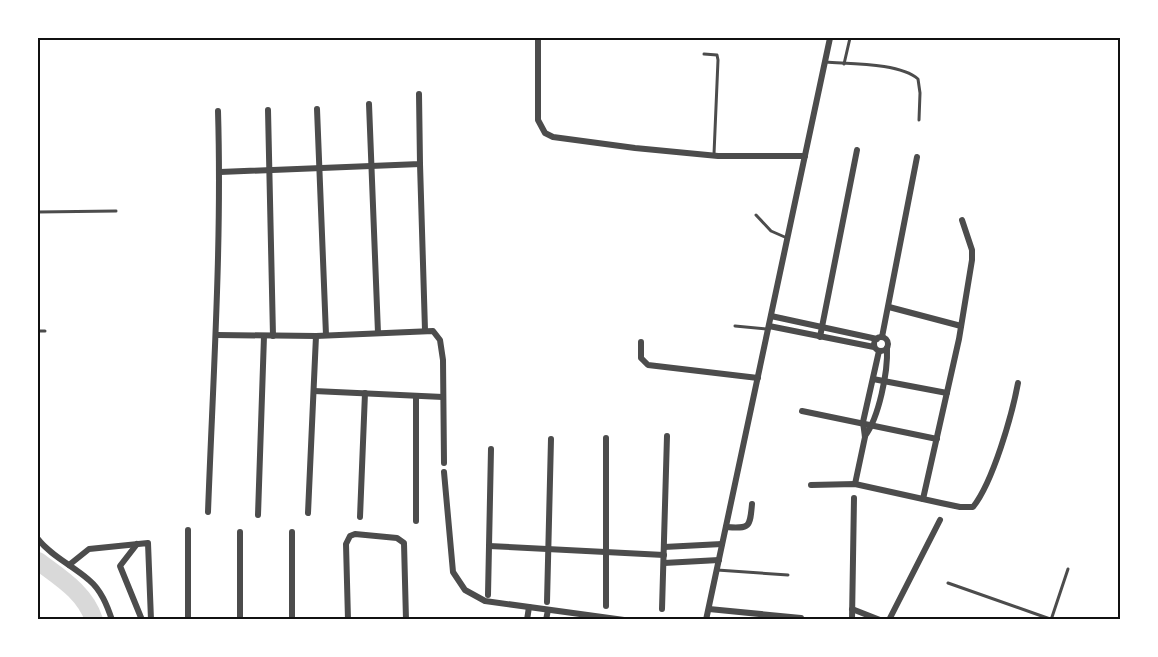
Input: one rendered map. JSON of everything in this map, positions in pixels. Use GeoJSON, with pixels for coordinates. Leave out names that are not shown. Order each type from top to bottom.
{"type":"FeatureCollection","features":[{"type":"Feature","properties":{"kind":"street"},"geometry":{"type":"LineString","coordinates":[[538,38],[538,120],[545,133],[553,137],[714,156],[805,156]]}},
{"type":"Feature","properties":{"kind":"street"},"geometry":{"type":"LineString","coordinates":[[706,620],[830,38]]}},
{"type":"Feature","properties":{"kind":"street"},"geometry":{"type":"LineString","coordinates":[[418,94],[425,330]]}},
{"type":"Feature","properties":{"kind":"street"},"geometry":{"type":"LineString","coordinates":[[369,104],[378,333]]}},
{"type":"Feature","properties":{"kind":"street"},"geometry":{"type":"LineString","coordinates":[[317,109],[326,335]]}},
{"type":"Feature","properties":{"kind":"street"},"geometry":{"type":"LineString","coordinates":[[268,110],[273,336]]}},
{"type":"Feature","properties":{"kind":"street"},"geometry":{"type":"LineString","coordinates":[[208,512],[217,335],[220,172],[218,111]]}},
{"type":"Feature","properties":{"kind":"street"},"geometry":{"type":"LineString","coordinates":[[820,337],[857,150]]}},
{"type":"Feature","properties":{"kind":"street"},"geometry":{"type":"LineString","coordinates":[[865,437],[863,422],[873,379],[876,349],[889,307],[917,157]]}},
{"type":"Feature","properties":{"kind":"street"},"geometry":{"type":"LineString","coordinates":[[220,172],[420,164]]}},
{"type":"Feature","properties":{"kind":"street"},"geometry":{"type":"LineString","coordinates":[[923,499],[947,393],[972,250],[962,220]]}},
{"type":"Feature","properties":{"kind":"street"},"geometry":{"type":"LineString","coordinates":[[889,307],[960,326]]}},
{"type":"Feature","properties":{"kind":"street"},"geometry":{"type":"LineString","coordinates":[[771,316],[879,338],[887,342],[883,381],[873,424],[865,437],[855,484]]}},
{"type":"Feature","properties":{"kind":"street"},"geometry":{"type":"LineString","coordinates":[[769,328],[876,349],[887,348]]}},
{"type":"Feature","properties":{"kind":"street"},"geometry":{"type":"LineString","coordinates":[[217,335],[316,336],[433,331],[442,347],[444,463]]}},
{"type":"Feature","properties":{"kind":"street"},"geometry":{"type":"LineString","coordinates":[[258,515],[264,336]]}},
{"type":"Feature","properties":{"kind":"street"},"geometry":{"type":"LineString","coordinates":[[308,513],[316,336]]}},
{"type":"Feature","properties":{"kind":"street"},"geometry":{"type":"LineString","coordinates":[[641,342],[641,358],[648,365],[758,378]]}},
{"type":"Feature","properties":{"kind":"street"},"geometry":{"type":"LineString","coordinates":[[873,379],[947,393]]}},
{"type":"Feature","properties":{"kind":"street"},"geometry":{"type":"LineString","coordinates":[[811,485],[855,484],[967,508],[973,507],[999,450],[1018,383]]}},
{"type":"Feature","properties":{"kind":"street"},"geometry":{"type":"LineString","coordinates":[[314,391],[443,397]]}},
{"type":"Feature","properties":{"kind":"street"},"geometry":{"type":"LineString","coordinates":[[360,517],[365,393]]}},
{"type":"Feature","properties":{"kind":"street"},"geometry":{"type":"LineString","coordinates":[[416,396],[416,521]]}},
{"type":"Feature","properties":{"kind":"street"},"geometry":{"type":"LineString","coordinates":[[802,411],[937,439]]}},
{"type":"Feature","properties":{"kind":"street"},"geometry":{"type":"LineString","coordinates":[[662,609],[667,436]]}},
{"type":"Feature","properties":{"kind":"street"},"geometry":{"type":"LineString","coordinates":[[606,438],[606,606]]}},
{"type":"Feature","properties":{"kind":"street"},"geometry":{"type":"LineString","coordinates":[[547,602],[550,439]]}},
{"type":"Feature","properties":{"kind":"street"},"geometry":{"type":"LineString","coordinates":[[488,595],[491,449]]}},
{"type":"Feature","properties":{"kind":"street"},"geometry":{"type":"LineString","coordinates":[[444,472],[453,572],[465,590],[485,602],[624,620]]}},
{"type":"Feature","properties":{"kind":"street"},"geometry":{"type":"LineString","coordinates":[[852,620],[854,498]]}},
{"type":"Feature","properties":{"kind":"street"},"geometry":{"type":"LineString","coordinates":[[726,527],[748,526],[752,504]]}},
{"type":"Feature","properties":{"kind":"street"},"geometry":{"type":"LineString","coordinates":[[889,620],[940,520]]}},
{"type":"Feature","properties":{"kind":"street"},"geometry":{"type":"LineString","coordinates":[[188,530],[188,620]]}},
{"type":"Feature","properties":{"kind":"street"},"geometry":{"type":"LineString","coordinates":[[240,532],[240,620]]}},
{"type":"Feature","properties":{"kind":"street"},"geometry":{"type":"LineString","coordinates":[[292,532],[292,620]]}},
{"type":"Feature","properties":{"kind":"street"},"geometry":{"type":"LineString","coordinates":[[348,620],[346,544],[350,536],[355,534],[398,538],[404,543],[406,620]]}},
{"type":"Feature","properties":{"kind":"street"},"geometry":{"type":"LineString","coordinates":[[38,539],[43,546],[90,580],[100,592],[112,620]]}},
{"type":"Feature","properties":{"kind":"street"},"geometry":{"type":"LineString","coordinates":[[69,565],[89,549],[148,543],[151,620]]}},
{"type":"Feature","properties":{"kind":"street"},"geometry":{"type":"LineString","coordinates":[[137,544],[120,566],[141,620]]}},
{"type":"Feature","properties":{"kind":"street"},"geometry":{"type":"LineString","coordinates":[[664,547],[723,544]]}},
{"type":"Feature","properties":{"kind":"street"},"geometry":{"type":"LineString","coordinates":[[489,546],[664,555]]}},
{"type":"Feature","properties":{"kind":"street"},"geometry":{"type":"LineString","coordinates":[[663,563],[719,560]]}},
{"type":"Feature","properties":{"kind":"street"},"geometry":{"type":"LineString","coordinates":[[527,620],[529,608]]}},
{"type":"Feature","properties":{"kind":"street"},"geometry":{"type":"LineString","coordinates":[[709,609],[801,618]]}},
{"type":"Feature","properties":{"kind":"street"},"geometry":{"type":"LineString","coordinates":[[852,609],[880,620]]}},
{"type":"Feature","properties":{"kind":"street"},"geometry":{"type":"LineString","coordinates":[[546,620],[548,610]]}},
{"type":"Feature","properties":{"kind":"lane"},"geometry":{"type":"LineString","coordinates":[[844,64],[850,38]]}},
{"type":"Feature","properties":{"kind":"lane"},"geometry":{"type":"LineString","coordinates":[[704,54],[717,55],[718,60],[714,156]]}},
{"type":"Feature","properties":{"kind":"lane"},"geometry":{"type":"LineString","coordinates":[[825,62],[874,66],[912,73],[918,79],[919,120]]}},
{"type":"Feature","properties":{"kind":"lane"},"geometry":{"type":"LineString","coordinates":[[38,212],[116,211]]}},
{"type":"Feature","properties":{"kind":"lane"},"geometry":{"type":"LineString","coordinates":[[756,215],[771,231],[787,238]]}},
{"type":"Feature","properties":{"kind":"lane"},"geometry":{"type":"LineString","coordinates":[[735,326],[769,328]]}},
{"type":"Feature","properties":{"kind":"lane"},"geometry":{"type":"LineString","coordinates":[[38,331],[45,331]]}},
{"type":"Feature","properties":{"kind":"lane"},"geometry":{"type":"LineString","coordinates":[[948,583],[1052,619],[1068,568]]}},
{"type":"Feature","properties":{"kind":"lane"},"geometry":{"type":"LineString","coordinates":[[717,570],[788,575]]}},
{"type":"Feature","properties":{"kind":"waterway"},"geometry":{"type":"LineString","coordinates":[[38,561],[78,593],[94,620]]}}]}
